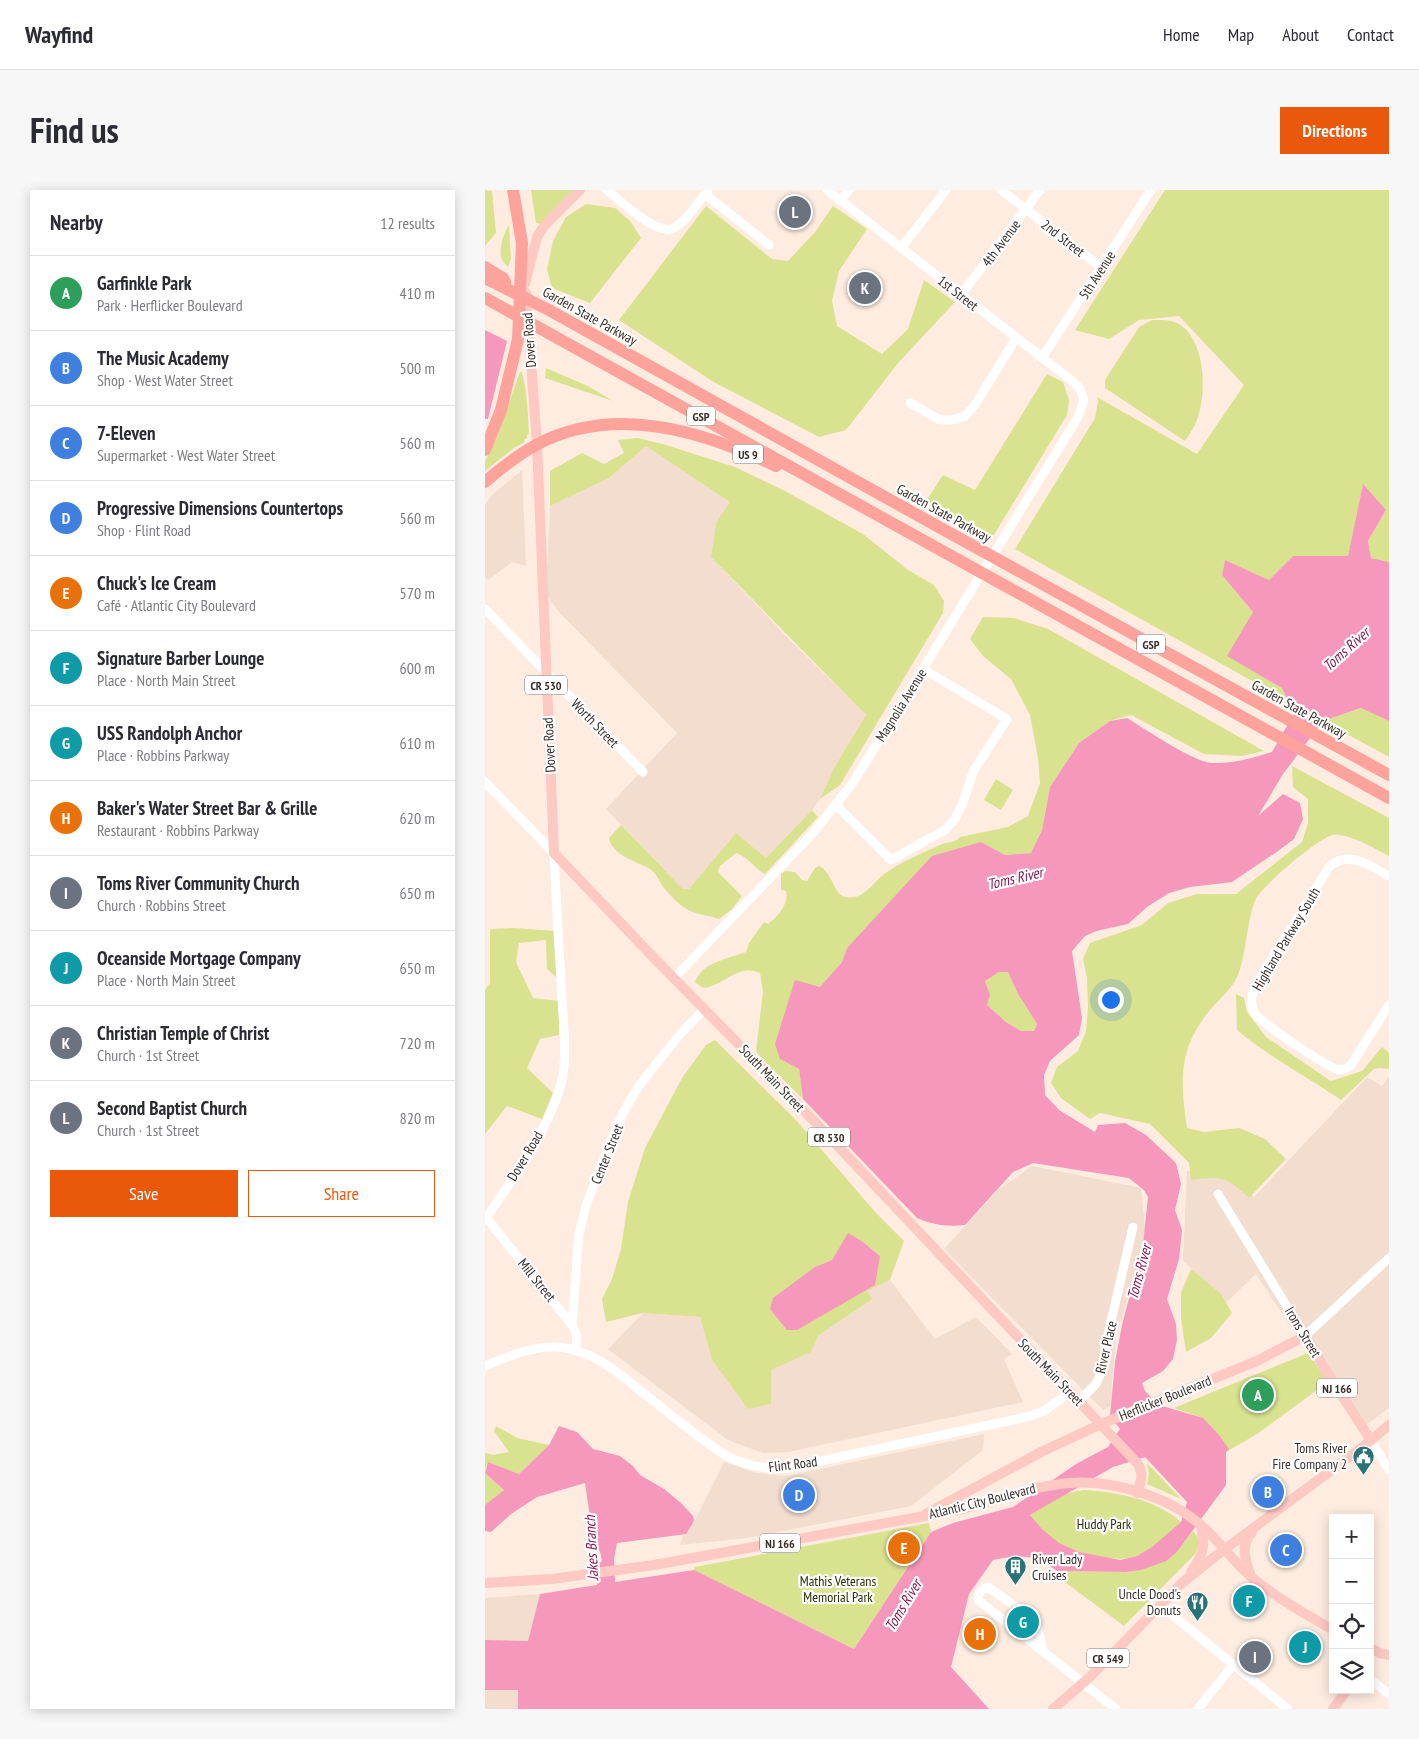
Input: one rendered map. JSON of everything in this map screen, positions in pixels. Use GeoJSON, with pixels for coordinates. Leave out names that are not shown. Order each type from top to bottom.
{"type":"FeatureCollection","features":[{"type":"Feature","properties":{"kind":"highway"},"geometry":{"type":"LineString","coordinates":[[485,450],[501,410],[518,339],[522,243],[513,190]]}},
{"type":"Feature","properties":{"kind":"highway"},"geometry":{"type":"LineString","coordinates":[[485,268],[503,278],[511,290]]}},
{"type":"Feature","properties":{"kind":"highway","name":"Garden State Parkway"},"geometry":{"type":"LineString","coordinates":[[485,278],[549,310],[1389,775]]}},
{"type":"Feature","properties":{"kind":"highway","name":"GSP"},"geometry":{"type":"LineString","coordinates":[[485,298],[1389,798]]}},
{"type":"Feature","properties":{"kind":"highway","name":"US 9"},"geometry":{"type":"LineString","coordinates":[[485,482],[515,458],[537,444],[593,426],[627,423],[667,428],[709,439],[771,464],[831,496],[853,502]]}},
{"type":"Feature","properties":{"kind":"main road","name":"Dover Road"},"geometry":{"type":"LineString","coordinates":[[520,190],[522,243],[537,444],[554,853]]}},
{"type":"Feature","properties":{"kind":"main road"},"geometry":{"type":"LineString","coordinates":[[525,284],[537,237],[544,226],[580,190]]}},
{"type":"Feature","properties":{"kind":"main road","name":"South Main Street"},"geometry":{"type":"LineString","coordinates":[[554,853],[816,1123],[1070,1392],[1106,1423],[1110,1434],[1138,1464],[1142,1472],[1137,1492]]}},
{"type":"Feature","properties":{"kind":"main road","name":"Herflicker Boulevard"},"geometry":{"type":"LineString","coordinates":[[924,1515],[1007,1469],[1168,1396],[1257,1361],[1305,1336]]}},
{"type":"Feature","properties":{"kind":"main road","name":"Irons Street"},"geometry":{"type":"LineString","coordinates":[[1305,1336],[1370,1439]]}},
{"type":"Feature","properties":{"kind":"main road"},"geometry":{"type":"LineString","coordinates":[[1225,1550],[1364,1446],[1370,1439],[1389,1425]]}},
{"type":"Feature","properties":{"kind":"main road","name":"Atlantic City Boulevard"},"geometry":{"type":"LineString","coordinates":[[485,1583],[552,1579],[636,1568],[803,1539],[973,1506],[1033,1488],[1068,1484],[1101,1484],[1137,1492],[1160,1500],[1201,1525],[1225,1550]]}},
{"type":"Feature","properties":{"kind":"main road"},"geometry":{"type":"LineString","coordinates":[[1250,1576],[1244,1550],[1248,1536],[1259,1523]]}},
{"type":"Feature","properties":{"kind":"main road"},"geometry":{"type":"LineString","coordinates":[[1182,1583],[1200,1558],[1203,1549],[1204,1539],[1201,1525]]}},
{"type":"Feature","properties":{"kind":"main road","name":"NJ 166"},"geometry":{"type":"LineString","coordinates":[[1225,1550],[1250,1576],[1329,1627]]}},
{"type":"Feature","properties":{"kind":"main road","name":"CR 549"},"geometry":{"type":"LineString","coordinates":[[1053,1709],[1082,1683],[1182,1583],[1225,1550]]}},
{"type":"Feature","properties":{"kind":"main road"},"geometry":{"type":"LineString","coordinates":[[1374,1652],[1389,1655]]}},
{"type":"Feature","properties":{"kind":"main road"},"geometry":{"type":"LineString","coordinates":[[1333,1709],[1344,1694]]}},
{"type":"Feature","properties":{"kind":"street"},"geometry":{"type":"LineString","coordinates":[[607,190],[645,220],[665,230],[671,230],[678,226],[706,192],[769,245]]}},
{"type":"Feature","properties":{"kind":"street","name":"1st Street"},"geometry":{"type":"LineString","coordinates":[[827,190],[1071,380],[1080,389],[1084,400]]}},
{"type":"Feature","properties":{"kind":"street"},"geometry":{"type":"LineString","coordinates":[[840,201],[849,190]]}},
{"type":"Feature","properties":{"kind":"street"},"geometry":{"type":"LineString","coordinates":[[901,248],[946,190]]}},
{"type":"Feature","properties":{"kind":"street","name":"2nd Street"},"geometry":{"type":"LineString","coordinates":[[1001,190],[1102,268]]}},
{"type":"Feature","properties":{"kind":"street","name":"4th Avenue"},"geometry":{"type":"LineString","coordinates":[[961,295],[1041,190]]}},
{"type":"Feature","properties":{"kind":"street","name":"5th Avenue"},"geometry":{"type":"LineString","coordinates":[[1042,358],[1151,190]]}},
{"type":"Feature","properties":{"kind":"street"},"geometry":{"type":"LineString","coordinates":[[910,403],[940,420],[952,420],[965,416],[975,406],[1016,338]]}},
{"type":"Feature","properties":{"kind":"street","name":"Magnolia Avenue"},"geometry":{"type":"LineString","coordinates":[[674,978],[814,832],[836,805],[872,752],[1078,417],[1084,400]]}},
{"type":"Feature","properties":{"kind":"street","name":"Worth Street"},"geometry":{"type":"LineString","coordinates":[[485,609],[643,772]]}},
{"type":"Feature","properties":{"kind":"street"},"geometry":{"type":"LineString","coordinates":[[836,805],[891,860],[945,830],[955,819],[974,770],[1007,719],[923,669]]}},
{"type":"Feature","properties":{"kind":"street","name":"South Main Street"},"geometry":{"type":"LineString","coordinates":[[485,782],[554,853]]}},
{"type":"Feature","properties":{"kind":"street","name":"Dover Road"},"geometry":{"type":"LineString","coordinates":[[485,1218],[527,1156],[545,1124],[555,1103],[561,1082],[564,1063],[563,1026],[554,853]]}},
{"type":"Feature","properties":{"kind":"street","name":"Highland Parkway South"},"geometry":{"type":"LineString","coordinates":[[1389,876],[1359,860],[1346,859],[1333,864],[1252,994],[1252,1005],[1256,1015],[1338,1070],[1348,1068],[1359,1054],[1389,1005]]}},
{"type":"Feature","properties":{"kind":"street","name":"Center Street"},"geometry":{"type":"LineString","coordinates":[[572,1325],[579,1234],[586,1206],[610,1142],[638,1086],[671,1045],[704,1009]]}},
{"type":"Feature","properties":{"kind":"street","name":"Irons Street"},"geometry":{"type":"LineString","coordinates":[[1218,1194],[1305,1336]]}},
{"type":"Feature","properties":{"kind":"street","name":"Mill Street"},"geometry":{"type":"LineString","coordinates":[[485,1218],[572,1325],[577,1336],[576,1350]]}},
{"type":"Feature","properties":{"kind":"street","name":"River Place"},"geometry":{"type":"LineString","coordinates":[[1079,1401],[1096,1384],[1101,1373],[1106,1343],[1133,1227]]}},
{"type":"Feature","properties":{"kind":"street","name":"Herflicker Boulevard"},"geometry":{"type":"LineString","coordinates":[[1305,1336],[1389,1258]]}},
{"type":"Feature","properties":{"kind":"street","name":"Flint Road"},"geometry":{"type":"LineString","coordinates":[[485,1366],[535,1349],[554,1346],[588,1354],[610,1367],[725,1454],[745,1464],[770,1469],[787,1468],[1027,1417],[1044,1411],[1070,1392]]}},
{"type":"Feature","properties":{"kind":"street","name":"Irons Street"},"geometry":{"type":"LineString","coordinates":[[1370,1439],[1389,1470]]}},
{"type":"Feature","properties":{"kind":"street"},"geometry":{"type":"LineString","coordinates":[[1043,1651],[1039,1629],[1035,1620],[988,1587],[978,1594],[978,1600],[1116,1709]]}},
{"type":"Feature","properties":{"kind":"street"},"geometry":{"type":"LineString","coordinates":[[1160,1605],[1288,1709]]}},
{"type":"Feature","properties":{"kind":"street"},"geometry":{"type":"LineString","coordinates":[[1198,1709],[1233,1665]]}},
{"type":"Feature","properties":{"kind":"street"},"geometry":{"type":"LineString","coordinates":[[1374,1683],[1389,1694]]}},
{"type":"Feature","properties":{"kind":"shaded area"},"geometry":{"type":"Polygon","coordinates":[[[646,446],[730,502],[716,523],[711,557],[784,634],[866,715],[834,768],[820,799],[812,810],[766,858],[736,833],[689,889],[683,889],[606,809],[677,733],[559,612],[546,594],[550,506],[609,478],[646,446]]]}},
{"type":"Feature","properties":{"kind":"shaded area"},"geometry":{"type":"Polygon","coordinates":[[[522,470],[526,566],[512,562],[488,580],[485,578],[485,505],[492,495],[522,470]]]}},
{"type":"Feature","properties":{"kind":"shaded area"},"geometry":{"type":"Polygon","coordinates":[[[1389,1076],[1389,1408],[1359,1430],[1256,1274],[1226,1303],[1183,1260],[1187,1171],[1232,1173],[1254,1197],[1367,1077],[1382,1086],[1389,1076]]]}},
{"type":"Feature","properties":{"kind":"shaded area"},"geometry":{"type":"Polygon","coordinates":[[[1032,1166],[1141,1188],[1146,1239],[1116,1336],[1110,1406],[1103,1410],[944,1249],[998,1190],[1032,1166]]]}},
{"type":"Feature","properties":{"kind":"shaded area"},"geometry":{"type":"Polygon","coordinates":[[[890,1280],[935,1339],[976,1317],[1012,1354],[1004,1359],[1023,1402],[788,1452],[763,1453],[728,1440],[608,1349],[643,1313],[700,1317],[712,1360],[748,1409],[770,1404],[770,1370],[811,1352],[819,1335],[871,1299],[867,1291],[890,1280]]]}},
{"type":"Feature","properties":{"kind":"shaded area"},"geometry":{"type":"Polygon","coordinates":[[[984,1434],[983,1450],[911,1506],[747,1538],[680,1545],[683,1536],[697,1516],[724,1462],[756,1473],[787,1476],[984,1434]]]}},
{"type":"Feature","properties":{"kind":"shaded area"},"geometry":{"type":"Polygon","coordinates":[[[540,1594],[528,1641],[485,1640],[485,1598],[540,1594]]]}},
{"type":"Feature","properties":{"kind":"shaded area"},"geometry":{"type":"Polygon","coordinates":[[[485,1690],[518,1690],[518,1709],[485,1709],[485,1690]]]}},
{"type":"Feature","properties":{"kind":"green space"},"geometry":{"type":"Polygon","coordinates":[[[485,190],[492,191],[496,233],[485,246],[485,190]]]}},
{"type":"Feature","properties":{"kind":"green space"},"geometry":{"type":"Polygon","coordinates":[[[531,190],[574,190],[540,224],[536,223],[531,190]]]}},
{"type":"Feature","properties":{"kind":"green space"},"geometry":{"type":"Polygon","coordinates":[[[1165,190],[1389,190],[1389,562],[1371,558],[1368,541],[1386,510],[1363,485],[1348,556],[1293,556],[1269,580],[1225,560],[1222,575],[1253,612],[1228,656],[1282,688],[1288,701],[1015,549],[1095,418],[1097,397],[1197,454],[1244,385],[1179,316],[1139,320],[1109,339],[1075,330],[1165,190]]]}},
{"type":"Feature","properties":{"kind":"green space"},"geometry":{"type":"Polygon","coordinates":[[[586,204],[615,208],[631,222],[641,238],[590,303],[552,288],[547,269],[553,241],[566,217],[586,204]]]}},
{"type":"Feature","properties":{"kind":"green space"},"geometry":{"type":"Polygon","coordinates":[[[706,206],[772,259],[788,261],[815,232],[833,206],[867,229],[839,271],[832,301],[837,326],[882,354],[908,329],[924,280],[955,302],[898,363],[846,430],[819,437],[712,381],[619,320],[706,206]]]}},
{"type":"Feature","properties":{"kind":"green space"},"geometry":{"type":"Polygon","coordinates":[[[509,225],[511,259],[508,267],[502,260],[501,249],[502,240],[509,225]]]}},
{"type":"Feature","properties":{"kind":"green space"},"geometry":{"type":"Polygon","coordinates":[[[1152,320],[1176,322],[1179,324],[1194,341],[1198,352],[1203,378],[1203,391],[1197,420],[1185,441],[1105,388],[1105,380],[1139,327],[1152,320]]]}},
{"type":"Feature","properties":{"kind":"green space"},"geometry":{"type":"Polygon","coordinates":[[[546,368],[588,386],[613,401],[545,378],[546,368]]]}},
{"type":"Feature","properties":{"kind":"green space"},"geometry":{"type":"Polygon","coordinates":[[[520,372],[522,372],[525,387],[529,434],[524,440],[525,442],[514,448],[485,471],[485,461],[496,439],[520,372]]]}},
{"type":"Feature","properties":{"kind":"green space"},"geometry":{"type":"Polygon","coordinates":[[[1047,374],[1063,382],[1069,400],[1067,415],[992,538],[926,501],[943,475],[975,490],[1047,374]]]}},
{"type":"Feature","properties":{"kind":"green space"},"geometry":{"type":"Polygon","coordinates":[[[638,438],[735,467],[783,490],[863,534],[908,570],[934,585],[944,601],[943,613],[840,785],[820,799],[834,768],[866,715],[711,557],[716,523],[730,502],[646,446],[609,478],[550,506],[550,471],[582,453],[604,464],[624,453],[618,440],[638,438]]]}},
{"type":"Feature","properties":{"kind":"green space"},"geometry":{"type":"Polygon","coordinates":[[[983,617],[1014,618],[1048,629],[1264,751],[1242,756],[1204,754],[1131,715],[1110,721],[1079,743],[1050,787],[1042,830],[1031,853],[1005,855],[981,842],[883,911],[847,948],[842,962],[820,987],[780,1059],[799,1069],[803,1099],[756,1051],[763,992],[760,973],[745,971],[703,988],[695,982],[698,975],[709,966],[746,952],[749,943],[764,922],[768,924],[779,913],[786,901],[786,891],[781,890],[781,874],[785,871],[795,872],[802,880],[807,881],[815,868],[819,866],[824,869],[838,892],[842,895],[846,897],[859,896],[893,868],[920,854],[960,837],[1008,827],[1028,816],[1040,783],[1038,758],[1030,715],[1011,679],[983,656],[970,639],[983,617]]]}},
{"type":"Feature","properties":{"kind":"green space"},"geometry":{"type":"Polygon","coordinates":[[[1362,708],[1389,721],[1389,757],[1323,721],[1362,708]]]}},
{"type":"Feature","properties":{"kind":"green space"},"geometry":{"type":"Polygon","coordinates":[[[1292,766],[1389,818],[1389,856],[1353,838],[1333,835],[1325,838],[1303,854],[1267,885],[1259,894],[1252,910],[1241,966],[1236,979],[1210,1010],[1192,1038],[1184,1066],[1183,1080],[1187,1128],[1204,1132],[1239,1128],[1265,1139],[1286,1159],[1249,1198],[1235,1185],[1223,1179],[1191,1180],[1189,1163],[1150,1124],[1100,1113],[1090,1119],[1061,1098],[1051,1083],[1057,1067],[1078,1051],[1086,1031],[1088,1008],[1087,978],[1083,959],[1090,943],[1142,925],[1168,903],[1197,894],[1236,894],[1302,842],[1308,823],[1308,799],[1293,787],[1292,766]]]}},
{"type":"Feature","properties":{"kind":"green space"},"geometry":{"type":"Polygon","coordinates":[[[996,779],[1013,790],[1001,810],[984,800],[996,779]]]}},
{"type":"Feature","properties":{"kind":"green space"},"geometry":{"type":"Polygon","coordinates":[[[812,810],[818,817],[765,874],[736,853],[720,866],[718,871],[742,896],[732,909],[719,919],[694,913],[683,907],[664,888],[652,871],[620,853],[611,844],[609,838],[621,825],[683,889],[689,889],[736,833],[766,858],[812,810]]]}},
{"type":"Feature","properties":{"kind":"green space"},"geometry":{"type":"Polygon","coordinates":[[[514,928],[555,931],[557,978],[547,969],[546,940],[519,943],[516,962],[533,998],[559,1001],[559,1035],[540,1039],[527,1068],[553,1093],[542,1119],[507,1106],[485,1134],[485,990],[490,983],[490,929],[514,928]]]}},
{"type":"Feature","properties":{"kind":"green space"},"geometry":{"type":"Polygon","coordinates":[[[999,972],[1008,972],[1018,994],[1037,1024],[1034,1031],[1021,1031],[1006,1022],[987,1005],[985,981],[999,972]]]}},
{"type":"Feature","properties":{"kind":"green space"},"geometry":{"type":"Polygon","coordinates":[[[1236,994],[1244,998],[1247,1012],[1266,1037],[1331,1081],[1362,1071],[1382,1047],[1389,1053],[1389,1069],[1374,1069],[1341,1100],[1275,1058],[1237,1030],[1236,994]]]}},
{"type":"Feature","properties":{"kind":"green space"},"geometry":{"type":"Polygon","coordinates":[[[715,1040],[796,1120],[876,1213],[904,1241],[890,1280],[867,1291],[872,1299],[819,1335],[811,1352],[771,1370],[771,1404],[748,1409],[712,1360],[700,1317],[643,1313],[606,1322],[602,1299],[612,1279],[621,1249],[628,1202],[645,1148],[682,1078],[706,1045],[715,1040]],[[848,1234],[832,1260],[815,1267],[880,1256],[863,1242],[848,1234]]]}},
{"type":"Feature","properties":{"kind":"green space"},"geometry":{"type":"Polygon","coordinates":[[[1191,1269],[1221,1294],[1232,1313],[1211,1338],[1186,1352],[1181,1318],[1181,1293],[1191,1269]]]}},
{"type":"Feature","properties":{"kind":"green space"},"geometry":{"type":"Polygon","coordinates":[[[1308,1353],[1328,1382],[1257,1434],[1226,1452],[1203,1418],[1174,1408],[1308,1353]]]}},
{"type":"Feature","properties":{"kind":"green space"},"geometry":{"type":"Polygon","coordinates":[[[496,1426],[517,1438],[549,1445],[519,1474],[488,1462],[485,1470],[485,1453],[493,1455],[509,1452],[494,1431],[496,1426]]]}},
{"type":"Feature","properties":{"kind":"green space"},"geometry":{"type":"Polygon","coordinates":[[[1147,1463],[1181,1499],[1147,1484],[1149,1474],[1147,1463]]]}},
{"type":"Feature","properties":{"kind":"green space"},"geometry":{"type":"Polygon","coordinates":[[[485,1473],[504,1490],[485,1505],[485,1473]]]}},
{"type":"Feature","properties":{"kind":"green space","name":"Huddy Park"},"geometry":{"type":"Polygon","coordinates":[[[1084,1490],[1122,1495],[1148,1502],[1171,1514],[1181,1522],[1145,1552],[1130,1558],[1108,1558],[1083,1553],[1054,1540],[1030,1515],[1067,1493],[1084,1490]]]}},
{"type":"Feature","properties":{"kind":"green space","name":"Mathis Veterans Memorial Park"},"geometry":{"type":"Polygon","coordinates":[[[929,1523],[931,1532],[854,1649],[694,1570],[694,1567],[929,1523]]]}},
{"type":"Feature","properties":{"kind":"green space","name":"Huddy Park"},"geometry":{"type":"Polygon","coordinates":[[[1193,1531],[1199,1542],[1195,1554],[1124,1626],[1065,1582],[1062,1574],[1064,1571],[1126,1572],[1141,1570],[1177,1552],[1193,1531]]]}},
{"type":"Feature","properties":{"kind":"water"},"geometry":{"type":"Polygon","coordinates":[[[485,330],[507,341],[488,419],[485,419],[485,330]]]}},
{"type":"Feature","properties":{"kind":"water","name":"Toms River"},"geometry":{"type":"Polygon","coordinates":[[[1363,484],[1386,510],[1368,541],[1371,558],[1389,562],[1389,721],[1361,708],[1323,721],[1283,774],[1258,816],[1283,794],[1300,803],[1303,819],[1294,839],[1278,851],[1232,882],[1190,887],[1169,893],[1147,907],[1128,924],[1096,931],[1085,936],[1072,951],[1082,1018],[1079,1035],[1050,1061],[1044,1075],[1045,1095],[1059,1110],[1095,1132],[1098,1125],[1125,1123],[1146,1135],[1176,1163],[1181,1184],[1175,1210],[1182,1230],[1179,1259],[1167,1299],[1176,1324],[1177,1340],[1173,1359],[1163,1371],[1142,1383],[1145,1391],[1159,1405],[1203,1418],[1229,1449],[1226,1452],[1226,1485],[1177,1552],[1166,1561],[1141,1570],[1126,1572],[1064,1571],[1062,1574],[1044,1563],[1030,1558],[1015,1557],[993,1560],[969,1594],[951,1667],[989,1709],[518,1709],[518,1690],[485,1690],[485,1640],[528,1641],[540,1594],[597,1585],[598,1565],[602,1561],[600,1551],[595,1550],[585,1483],[537,1497],[511,1514],[491,1532],[485,1531],[485,1505],[504,1490],[485,1473],[488,1462],[519,1474],[549,1445],[559,1426],[577,1432],[593,1449],[620,1456],[633,1466],[640,1475],[664,1489],[693,1516],[694,1521],[686,1534],[617,1543],[614,1559],[615,1582],[694,1570],[854,1649],[931,1532],[953,1523],[1013,1507],[1076,1464],[1108,1447],[1120,1429],[1110,1416],[1115,1362],[1122,1325],[1143,1245],[1148,1197],[1144,1190],[1129,1178],[1033,1163],[1013,1172],[965,1225],[941,1225],[917,1218],[803,1099],[799,1069],[780,1059],[775,1044],[795,980],[820,987],[842,962],[847,948],[932,856],[981,842],[1005,855],[1031,853],[1042,830],[1050,787],[1079,743],[1110,721],[1127,718],[1193,757],[1212,763],[1234,762],[1272,752],[1294,714],[1282,688],[1227,656],[1253,612],[1222,575],[1225,560],[1269,580],[1293,556],[1348,556],[1363,484]],[[999,972],[985,981],[990,995],[987,1005],[1006,1022],[1021,1031],[1034,1031],[1037,1024],[1018,994],[1008,972],[999,972]],[[1145,1457],[1113,1467],[1030,1515],[1042,1529],[1059,1543],[1079,1552],[1120,1560],[1137,1556],[1152,1547],[1181,1522],[1187,1502],[1145,1457]]]}},
{"type":"Feature","properties":{"kind":"water"},"geometry":{"type":"Polygon","coordinates":[[[848,1233],[880,1256],[875,1285],[797,1330],[787,1330],[770,1309],[773,1298],[815,1267],[832,1260],[848,1233]]]}},
{"type":"Feature","properties":{"kind":"place","name":"Second Baptist Church"},"geometry":{"type":"Point","coordinates":[795,212]}},
{"type":"Feature","properties":{"kind":"place","name":"Christian Temple of Christ"},"geometry":{"type":"Point","coordinates":[865,288]}},
{"type":"Feature","properties":{"kind":"place","name":"Garfinkle Park"},"geometry":{"type":"Point","coordinates":[1258,1395]}},
{"type":"Feature","properties":{"kind":"place","name":"Toms River Fire Company 2"},"geometry":{"type":"Point","coordinates":[1363,1475]}},
{"type":"Feature","properties":{"kind":"place","name":"The Music Academy"},"geometry":{"type":"Point","coordinates":[1268,1492]}},
{"type":"Feature","properties":{"kind":"place","name":"Progressive Dimensions Countertops"},"geometry":{"type":"Point","coordinates":[799,1495]}},
{"type":"Feature","properties":{"kind":"place","name":"Chuck's Ice Cream"},"geometry":{"type":"Point","coordinates":[904,1548]}},
{"type":"Feature","properties":{"kind":"place","name":"7-Eleven"},"geometry":{"type":"Point","coordinates":[1286,1550]}},
{"type":"Feature","properties":{"kind":"place","name":"River Lady Cruises"},"geometry":{"type":"Point","coordinates":[1016,1586]}},
{"type":"Feature","properties":{"kind":"place","name":"Signature Barber Lounge"},"geometry":{"type":"Point","coordinates":[1249,1601]}},
{"type":"Feature","properties":{"kind":"place","name":"Uncle Dood's Donuts"},"geometry":{"type":"Point","coordinates":[1197,1621]}},
{"type":"Feature","properties":{"kind":"place","name":"USS Randolph Anchor"},"geometry":{"type":"Point","coordinates":[1023,1622]}},
{"type":"Feature","properties":{"kind":"place","name":"Baker's Water Street Bar & Grille"},"geometry":{"type":"Point","coordinates":[980,1634]}},
{"type":"Feature","properties":{"kind":"place","name":"Oceanside Mortgage Company"},"geometry":{"type":"Point","coordinates":[1305,1647]}},
{"type":"Feature","properties":{"kind":"place","name":"Toms River Community Church"},"geometry":{"type":"Point","coordinates":[1255,1657]}},
{"type":"Feature","properties":{"kind":"water label","name":"Jakes Branch"},"geometry":{"type":"Point","coordinates":[591,1548]}}]}
